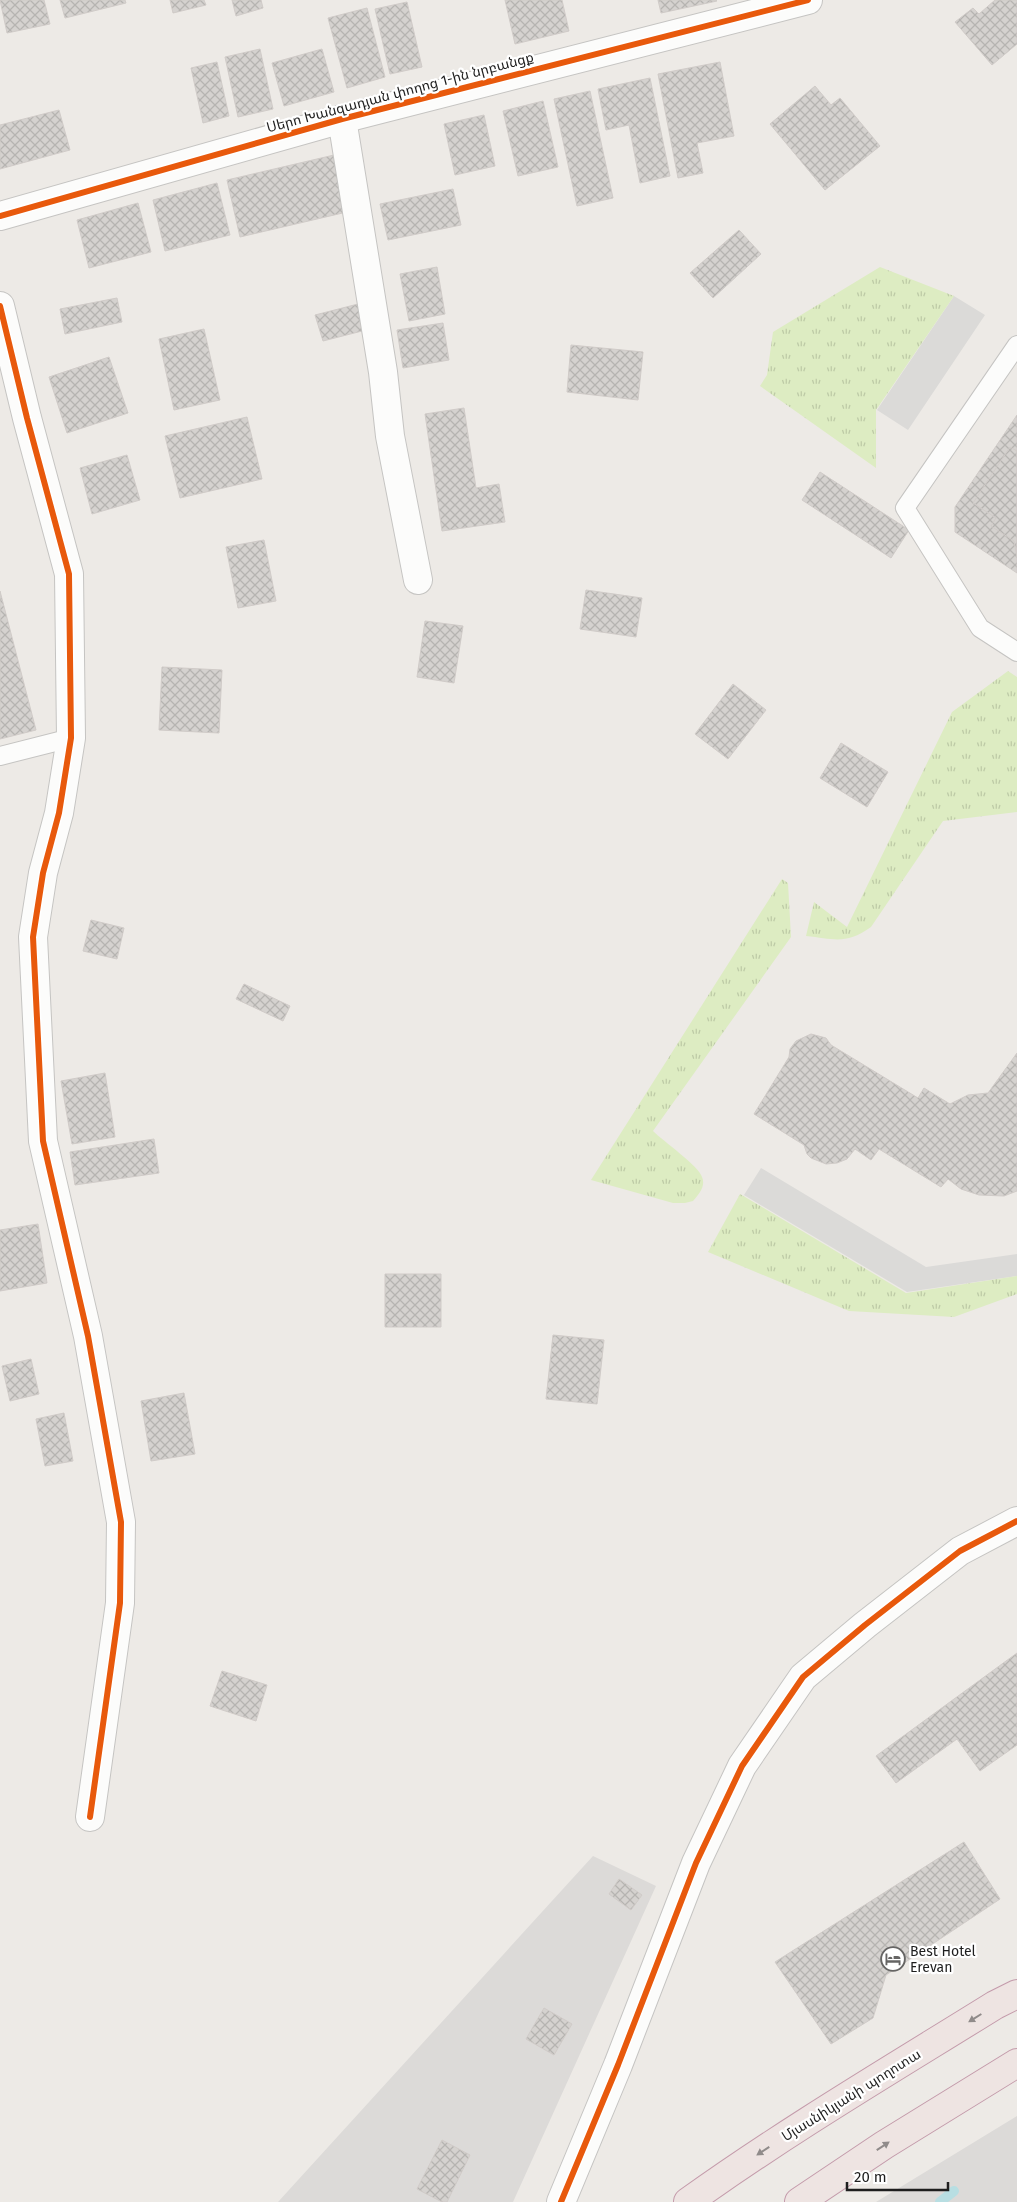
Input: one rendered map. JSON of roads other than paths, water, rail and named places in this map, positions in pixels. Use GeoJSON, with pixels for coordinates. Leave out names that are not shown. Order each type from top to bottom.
{"type":"FeatureCollection","features":[{"type":"Feature","properties":{"kind":"highway","name":"Մյասնիկյանի պողոտա"},"geometry":{"type":"LineString","coordinates":[[688,2202],[720,2179],[865,2085],[995,2005],[1017,1994]]}},
{"type":"Feature","properties":{"kind":"highway"},"geometry":{"type":"LineString","coordinates":[[799,2202],[884,2145],[1017,2063]]}},
{"type":"Feature","properties":{"kind":"street","name":"Սերո Խանզադյան փողոց 1-ին նրբանցք"},"geometry":{"type":"LineString","coordinates":[[0,216],[342,119],[808,0]]}},
{"type":"Feature","properties":{"kind":"street"},"geometry":{"type":"LineString","coordinates":[[342,119],[384,372],[390,436],[418,580]]}},
{"type":"Feature","properties":{"kind":"street"},"geometry":{"type":"LineString","coordinates":[[0,306],[27,418],[69,574],[71,738],[59,813],[43,873],[33,937],[43,1141],[88,1336],[122,1522],[120,1603],[90,1817]]}},
{"type":"Feature","properties":{"kind":"street"},"geometry":{"type":"LineString","coordinates":[[560,2202],[618,2065],[696,1864],[742,1766],[802,1677],[960,1551],[1017,1520]]}},
{"type":"Feature","properties":{"kind":"lane"},"geometry":{"type":"LineString","coordinates":[[1017,345],[905,508],[980,628],[1017,652]]}},
{"type":"Feature","properties":{"kind":"lane"},"geometry":{"type":"LineString","coordinates":[[0,756],[71,738]]}},
{"type":"Feature","properties":{"kind":"waterway"},"geometry":{"type":"LineString","coordinates":[[940,2202],[954,2191]]}},
{"type":"Feature","properties":{"kind":"place","name":"Best Hotel Erevan"},"geometry":{"type":"Point","coordinates":[893,1959]}}]}
